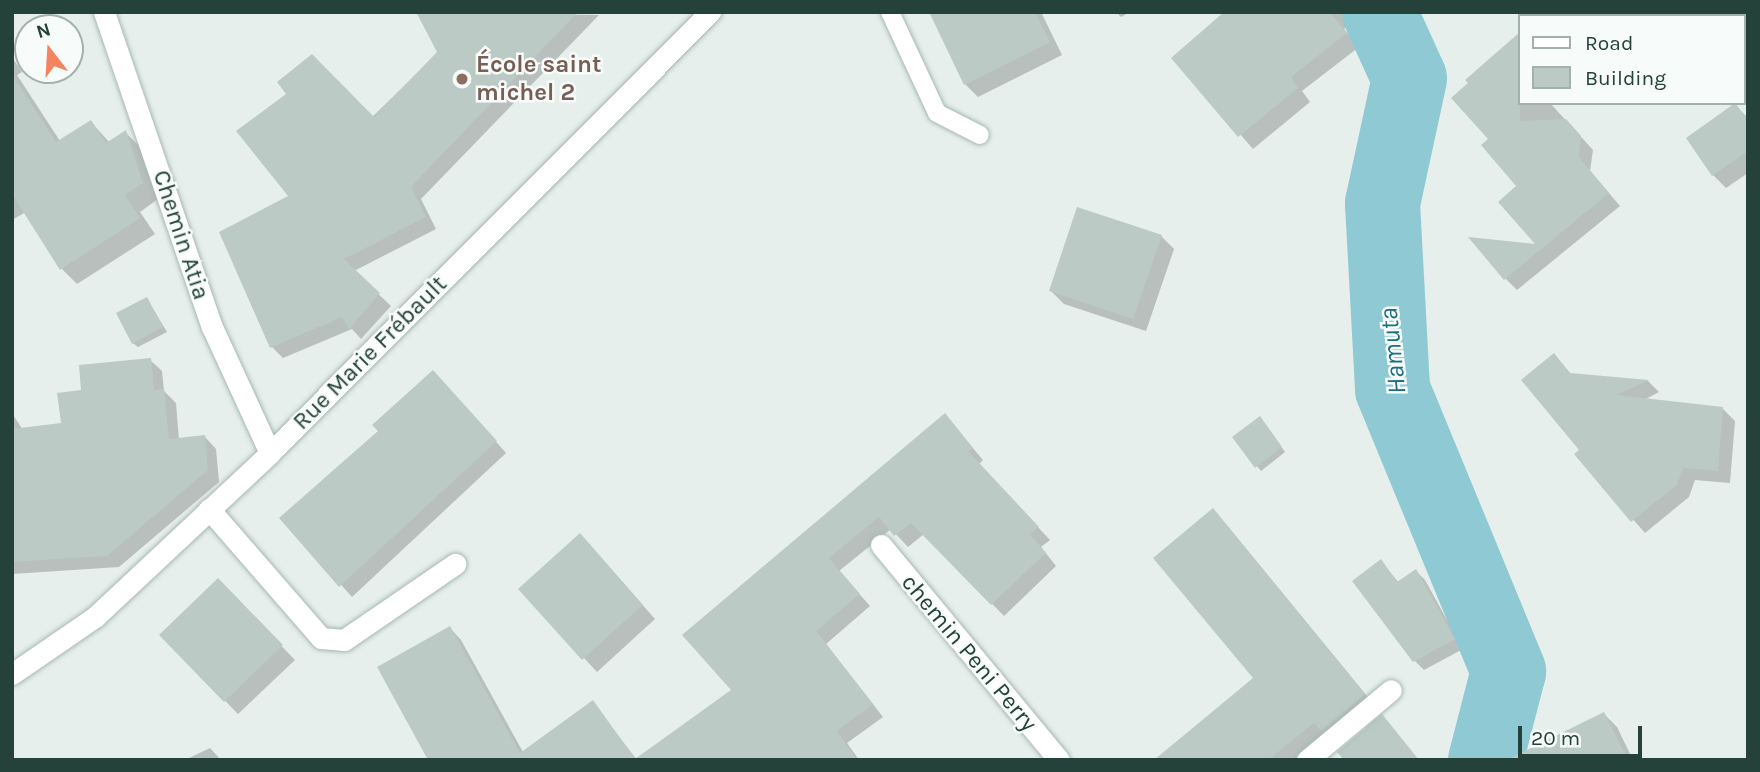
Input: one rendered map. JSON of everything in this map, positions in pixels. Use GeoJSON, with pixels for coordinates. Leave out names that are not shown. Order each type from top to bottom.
{"type":"FeatureCollection","features":[{"type":"Feature","properties":{"kind":"street","name":"Chemin Atia"},"geometry":{"type":"LineString","coordinates":[[104,12],[212,327],[270,453]]}},
{"type":"Feature","properties":{"kind":"street","name":"Rue Marie Frébault"},"geometry":{"type":"LineString","coordinates":[[12,674],[95,617],[270,453],[710,12]]}},
{"type":"Feature","properties":{"kind":"street"},"geometry":{"type":"LineString","coordinates":[[209,509],[321,638],[344,640],[455,564]]}},
{"type":"Feature","properties":{"kind":"street","name":"chemin Peni Perry"},"geometry":{"type":"LineString","coordinates":[[881,545],[1059,760]]}},
{"type":"Feature","properties":{"kind":"street"},"geometry":{"type":"LineString","coordinates":[[1307,760],[1391,690]]}},
{"type":"Feature","properties":{"kind":"lane"},"geometry":{"type":"LineString","coordinates":[[890,12],[937,113],[980,135]]}},
{"type":"Feature","properties":{"kind":"building"},"geometry":{"type":"Polygon","coordinates":[[[416,12],[578,12],[411,187],[426,217],[344,259],[380,293],[349,329],[342,317],[270,348],[219,232],[288,196],[236,131],[286,94],[277,82],[312,54],[374,117],[437,52],[416,12]]]}},
{"type":"Feature","properties":{"kind":"building"},"geometry":{"type":"Polygon","coordinates":[[[929,12],[1035,12],[1050,42],[964,85],[929,12]]]}},
{"type":"Feature","properties":{"kind":"building"},"geometry":{"type":"Polygon","coordinates":[[[1224,12],[1330,12],[1347,33],[1291,77],[1298,88],[1238,137],[1171,58],[1224,12]]]}},
{"type":"Feature","properties":{"kind":"building"},"geometry":{"type":"Polygon","coordinates":[[[1518,34],[1520,121],[1566,119],[1581,136],[1579,157],[1609,193],[1504,280],[1468,237],[1535,244],[1498,202],[1516,186],[1481,145],[1488,139],[1451,98],[1468,83],[1465,80],[1518,34]]]}},
{"type":"Feature","properties":{"kind":"building"},"geometry":{"type":"Polygon","coordinates":[[[12,74],[14,84],[18,84],[56,142],[91,120],[106,143],[126,130],[143,183],[125,195],[140,218],[60,270],[12,194],[12,74]]]}},
{"type":"Feature","properties":{"kind":"building"},"geometry":{"type":"Polygon","coordinates":[[[1732,105],[1737,105],[1748,120],[1748,151],[1712,176],[1686,138],[1732,105]]]}},
{"type":"Feature","properties":{"kind":"building"},"geometry":{"type":"Polygon","coordinates":[[[1077,207],[1162,235],[1133,319],[1049,291],[1077,207]]]}},
{"type":"Feature","properties":{"kind":"building"},"geometry":{"type":"Polygon","coordinates":[[[147,297],[163,327],[132,344],[116,313],[147,297]]]}},
{"type":"Feature","properties":{"kind":"building"},"geometry":{"type":"Polygon","coordinates":[[[1554,353],[1570,373],[1649,380],[1617,395],[1723,407],[1718,471],[1683,468],[1677,485],[1631,522],[1574,454],[1579,450],[1521,380],[1554,353]]]}},
{"type":"Feature","properties":{"kind":"building"},"geometry":{"type":"Polygon","coordinates":[[[151,358],[154,390],[164,389],[169,439],[205,435],[208,470],[107,556],[12,562],[12,429],[61,423],[57,393],[81,390],[79,365],[151,358]]]}},
{"type":"Feature","properties":{"kind":"building"},"geometry":{"type":"Polygon","coordinates":[[[433,370],[497,441],[339,587],[279,518],[378,431],[372,425],[433,370]]]}},
{"type":"Feature","properties":{"kind":"building"},"geometry":{"type":"Polygon","coordinates":[[[945,413],[973,448],[968,451],[1039,527],[1030,534],[1046,553],[991,605],[911,523],[894,536],[879,517],[829,558],[860,594],[816,631],[873,704],[837,731],[857,760],[428,760],[377,667],[450,626],[520,753],[593,700],[635,759],[731,690],[682,635],[945,413]]]}},
{"type":"Feature","properties":{"kind":"building"},"geometry":{"type":"Polygon","coordinates":[[[1260,416],[1282,447],[1255,468],[1232,437],[1260,416]]]}},
{"type":"Feature","properties":{"kind":"building"},"geometry":{"type":"Polygon","coordinates":[[[1213,508],[1365,694],[1321,731],[1314,723],[1268,760],[1154,760],[1253,678],[1153,558],[1213,508]]]}},
{"type":"Feature","properties":{"kind":"building"},"geometry":{"type":"Polygon","coordinates":[[[580,533],[643,605],[582,660],[518,589],[580,533]]]}},
{"type":"Feature","properties":{"kind":"building"},"geometry":{"type":"Polygon","coordinates":[[[1381,559],[1397,582],[1416,569],[1455,639],[1413,662],[1352,581],[1381,559]]]}},
{"type":"Feature","properties":{"kind":"building"},"geometry":{"type":"Polygon","coordinates":[[[218,578],[283,645],[224,702],[159,635],[218,578]]]}},
{"type":"Feature","properties":{"kind":"building"},"geometry":{"type":"Polygon","coordinates":[[[1604,712],[1628,760],[1507,760],[1604,712]]]}},
{"type":"Feature","properties":{"kind":"building"},"geometry":{"type":"Polygon","coordinates":[[[1382,714],[1419,760],[1344,760],[1337,752],[1382,714]]]}},
{"type":"Feature","properties":{"kind":"waterway","name":"Hamuta"},"geometry":{"type":"LineString","coordinates":[[1379,12],[1409,78],[1382,203],[1392,389],[1508,671],[1485,760]]}},
{"type":"Feature","properties":{"kind":"place","name":"École saint michel 2"},"geometry":{"type":"Point","coordinates":[462,79]}}]}
